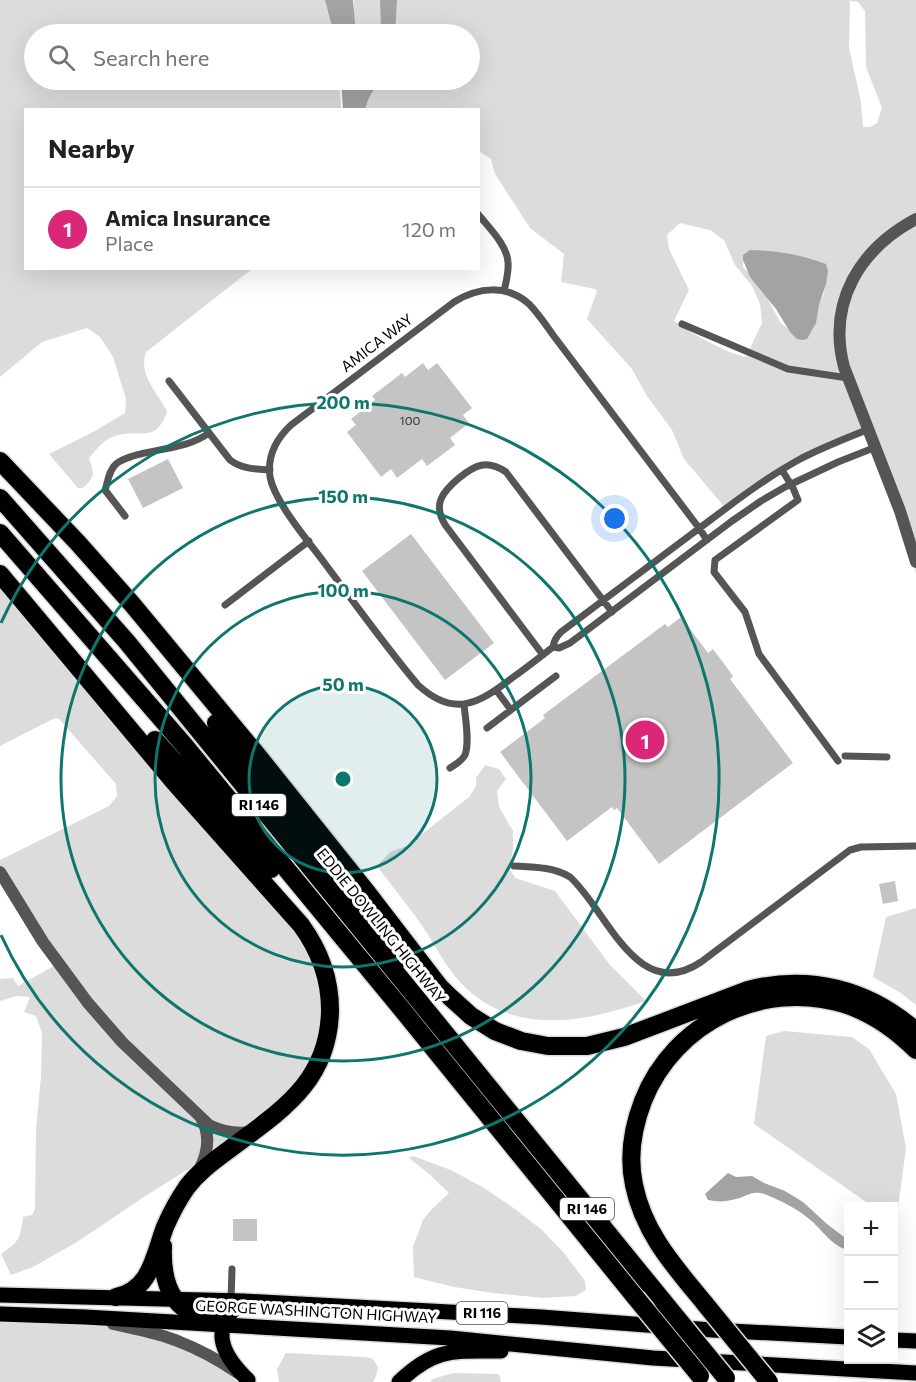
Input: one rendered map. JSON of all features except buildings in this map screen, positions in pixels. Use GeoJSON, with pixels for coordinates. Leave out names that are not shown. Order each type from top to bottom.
{"type":"FeatureCollection","features":[{"type":"Feature","properties":{"kind":"highway"},"geometry":{"type":"LineString","coordinates":[[0,461],[100,567],[211,698],[359,882],[439,986],[460,1007],[483,1024],[508,1037],[535,1044],[560,1047],[586,1046],[624,1037],[748,990],[793,983],[822,985],[850,992],[887,1009],[916,1031]]}},
{"type":"Feature","properties":{"kind":"highway","name":"EDDIE DOWLING HIGHWAY"},"geometry":{"type":"LineString","coordinates":[[0,498],[134,651],[728,1380]]}},
{"type":"Feature","properties":{"kind":"highway"},"geometry":{"type":"LineString","coordinates":[[36,499],[142,629],[465,1042],[499,1092],[512,1116]]}},
{"type":"Feature","properties":{"kind":"highway","name":"RI 146"},"geometry":{"type":"LineString","coordinates":[[0,532],[162,718],[703,1379]]}},
{"type":"Feature","properties":{"kind":"highway"},"geometry":{"type":"LineString","coordinates":[[0,572],[313,916],[371,972]]}},
{"type":"Feature","properties":{"kind":"highway"},"geometry":{"type":"LineString","coordinates":[[0,572],[189,798],[302,925],[315,945],[327,980],[330,1004],[328,1029],[320,1057],[309,1080],[282,1109],[194,1179],[175,1206],[144,1281],[133,1291],[116,1297]]}},
{"type":"Feature","properties":{"kind":"highway"},"geometry":{"type":"LineString","coordinates":[[769,1382],[667,1257],[653,1236],[642,1212],[632,1173],[634,1133],[641,1107],[653,1080],[671,1054],[696,1030],[723,1013],[766,999],[792,997],[844,1004],[889,1027],[916,1050]]}},
{"type":"Feature","properties":{"kind":"highway"},"geometry":{"type":"LineString","coordinates":[[165,1229],[164,1273],[167,1286],[174,1298],[193,1314],[224,1325]]}},
{"type":"Feature","properties":{"kind":"main road","name":"GEORGE WASHINGTON HIGHWAY"},"geometry":{"type":"LineString","coordinates":[[0,1295],[237,1300],[552,1317],[712,1330],[844,1337]]}},
{"type":"Feature","properties":{"kind":"main road"},"geometry":{"type":"LineString","coordinates":[[237,1300],[224,1325],[222,1339],[232,1364],[249,1381]]}},
{"type":"Feature","properties":{"kind":"main road","name":"GEORGE WASHINGTON HIGHWAY"},"geometry":{"type":"LineString","coordinates":[[0,1314],[461,1339],[698,1361],[916,1372]]}},
{"type":"Feature","properties":{"kind":"main road"},"geometry":{"type":"LineString","coordinates":[[898,1340],[916,1341]]}},
{"type":"Feature","properties":{"kind":"main road"},"geometry":{"type":"LineString","coordinates":[[399,1382],[418,1365],[444,1353],[586,1351]]}},
{"type":"Feature","properties":{"kind":"street"},"geometry":{"type":"LineString","coordinates":[[916,219],[891,234],[873,250],[861,265],[851,283],[843,308],[840,332],[842,357],[848,378],[900,511],[916,562]]}},
{"type":"Feature","properties":{"kind":"street"},"geometry":{"type":"LineString","coordinates":[[0,872],[43,942],[88,1003],[122,1042],[177,1092],[204,1122],[207,1149],[194,1179]]}},
{"type":"Feature","properties":{"kind":"street"},"geometry":{"type":"LineString","coordinates":[[200,1117],[221,1131],[240,1133],[255,1131]]}},
{"type":"Feature","properties":{"kind":"street"},"geometry":{"type":"LineString","coordinates":[[85,1317],[180,1342],[219,1361],[249,1381]]}},
{"type":"Feature","properties":{"kind":"lane"},"geometry":{"type":"LineString","coordinates":[[480,217],[507,254],[508,269],[504,291],[522,298],[538,315],[707,540]]}},
{"type":"Feature","properties":{"kind":"lane","name":"AMICA WAY"},"geometry":{"type":"LineString","coordinates":[[464,704],[449,704],[441,701],[418,685],[286,511],[272,486],[271,455],[278,439],[291,425],[462,297],[480,290],[504,291]]}},
{"type":"Feature","properties":{"kind":"lane"},"geometry":{"type":"LineString","coordinates":[[682,324],[788,369],[848,378]]}},
{"type":"Feature","properties":{"kind":"lane"},"geometry":{"type":"LineString","coordinates":[[169,381],[226,456],[235,464],[247,468],[270,470]]}},
{"type":"Feature","properties":{"kind":"lane"},"geometry":{"type":"LineString","coordinates":[[553,647],[556,636],[561,632],[739,499],[782,470],[818,451],[869,429]]}},
{"type":"Feature","properties":{"kind":"lane"},"geometry":{"type":"LineString","coordinates":[[125,516],[105,490],[115,465],[135,455],[193,442],[209,433]]}},
{"type":"Feature","properties":{"kind":"lane"},"geometry":{"type":"LineString","coordinates":[[450,768],[466,753],[464,704],[479,700],[496,690],[553,647],[570,643],[778,490],[876,447]]}},
{"type":"Feature","properties":{"kind":"lane"},"geometry":{"type":"LineString","coordinates":[[543,655],[443,521],[439,504],[443,493],[474,467],[488,464],[500,468],[510,477],[612,612]]}},
{"type":"Feature","properties":{"kind":"lane"},"geometry":{"type":"LineString","coordinates":[[782,470],[798,500],[715,560],[714,572],[746,612],[759,654],[842,759],[887,757]]}},
{"type":"Feature","properties":{"kind":"lane"},"geometry":{"type":"LineString","coordinates":[[225,605],[309,542]]}},
{"type":"Feature","properties":{"kind":"lane"},"geometry":{"type":"LineString","coordinates":[[487,728],[556,676]]}},
{"type":"Feature","properties":{"kind":"lane"},"geometry":{"type":"LineString","coordinates":[[496,690],[511,710]]}},
{"type":"Feature","properties":{"kind":"lane"},"geometry":{"type":"LineString","coordinates":[[514,866],[550,869],[570,877],[635,959],[651,969],[675,972],[688,969],[700,962],[850,850],[861,847],[916,846]]}},
{"type":"Feature","properties":{"kind":"lane"},"geometry":{"type":"LineString","coordinates":[[232,1269],[237,1300]]}},
{"type":"Feature","properties":{"kind":"shaded area"},"geometry":{"type":"Polygon","coordinates":[[[0,0],[327,0],[332,24],[24,24],[24,90],[340,90],[341,108],[24,108],[24,270],[251,270],[146,352],[144,368],[146,375],[167,411],[163,422],[152,432],[123,434],[111,437],[104,442],[89,458],[93,474],[83,488],[78,488],[49,454],[125,413],[126,399],[113,357],[100,337],[87,328],[42,342],[0,377],[0,0]]]}},
{"type":"Feature","properties":{"kind":"shaded area"},"geometry":{"type":"Polygon","coordinates":[[[325,0],[353,0],[355,24],[331,24],[325,0]]]}},
{"type":"Feature","properties":{"kind":"shaded area"},"geometry":{"type":"Polygon","coordinates":[[[354,0],[916,0],[916,574],[900,513],[867,434],[797,463],[727,510],[684,459],[672,430],[647,396],[632,369],[587,319],[597,291],[561,282],[564,254],[530,228],[495,174],[491,159],[480,152],[480,108],[353,108],[354,90],[480,90],[480,24],[354,24],[354,0]],[[850,1],[849,48],[861,102],[863,127],[870,127],[877,123],[882,108],[866,67],[865,11],[858,2],[850,1]],[[680,223],[667,235],[669,249],[689,290],[674,321],[709,342],[746,357],[762,323],[760,304],[752,286],[735,265],[724,240],[710,230],[680,223]],[[744,254],[743,267],[761,286],[780,322],[790,331],[805,333],[824,294],[827,271],[744,254]]]}},
{"type":"Feature","properties":{"kind":"shaded area"},"geometry":{"type":"Polygon","coordinates":[[[380,0],[397,0],[396,24],[381,24],[380,0]]]}},
{"type":"Feature","properties":{"kind":"shaded area"},"geometry":{"type":"Polygon","coordinates":[[[342,90],[374,90],[366,108],[343,108],[342,90]]]}},
{"type":"Feature","properties":{"kind":"shaded area"},"geometry":{"type":"Polygon","coordinates":[[[750,250],[788,254],[826,264],[828,271],[826,284],[816,323],[807,339],[797,339],[790,332],[776,309],[750,277],[743,255],[750,250]]]}},
{"type":"Feature","properties":{"kind":"shaded area"},"geometry":{"type":"Polygon","coordinates":[[[0,575],[316,955],[333,997],[323,1070],[195,1165],[77,1242],[33,1267],[11,1275],[1,1254],[18,1239],[23,1217],[32,1215],[35,1209],[36,1129],[42,1033],[36,1016],[24,1012],[30,997],[16,996],[0,1001],[0,979],[13,978],[18,986],[55,965],[0,874],[0,860],[109,806],[117,796],[116,784],[59,719],[55,718],[0,746],[0,575]]]}},
{"type":"Feature","properties":{"kind":"shaded area"},"geometry":{"type":"Polygon","coordinates":[[[485,765],[499,769],[506,779],[497,791],[499,807],[513,831],[513,850],[509,868],[515,878],[555,891],[610,965],[646,1001],[622,1009],[573,1019],[524,1018],[501,1011],[479,999],[459,981],[421,924],[377,866],[390,852],[407,846],[469,797],[476,786],[476,778],[485,765]]]}},
{"type":"Feature","properties":{"kind":"shaded area"},"geometry":{"type":"Polygon","coordinates":[[[916,908],[916,1005],[901,993],[873,977],[886,917],[916,908]]]}},
{"type":"Feature","properties":{"kind":"shaded area"},"geometry":{"type":"Polygon","coordinates":[[[784,1031],[852,1037],[869,1049],[896,1094],[906,1148],[898,1208],[898,1202],[866,1202],[754,1124],[766,1036],[784,1031]]]}},
{"type":"Feature","properties":{"kind":"shaded area"},"geometry":{"type":"Polygon","coordinates":[[[413,1156],[451,1170],[484,1188],[515,1209],[542,1230],[564,1253],[585,1281],[586,1290],[576,1296],[543,1298],[454,1287],[414,1277],[413,1247],[423,1220],[449,1193],[409,1158],[413,1156]]]}},
{"type":"Feature","properties":{"kind":"shaded area"},"geometry":{"type":"Polygon","coordinates":[[[728,1173],[736,1177],[752,1176],[803,1202],[844,1237],[844,1249],[798,1211],[762,1193],[754,1193],[728,1201],[708,1200],[705,1194],[728,1173]]]}},
{"type":"Feature","properties":{"kind":"shaded area"},"geometry":{"type":"Polygon","coordinates":[[[0,1319],[110,1324],[204,1355],[243,1382],[0,1382],[0,1319]]]}},
{"type":"Feature","properties":{"kind":"shaded area"},"geometry":{"type":"Polygon","coordinates":[[[286,1353],[366,1357],[373,1359],[378,1367],[373,1382],[279,1382],[277,1369],[286,1353]]]}},
{"type":"Feature","properties":{"kind":"shaded area"},"geometry":{"type":"Polygon","coordinates":[[[453,1373],[499,1374],[501,1382],[430,1382],[453,1373]]]}},
{"type":"Feature","properties":{"kind":"place","name":"Amica Insurance"},"geometry":{"type":"Point","coordinates":[645,740]}}]}
